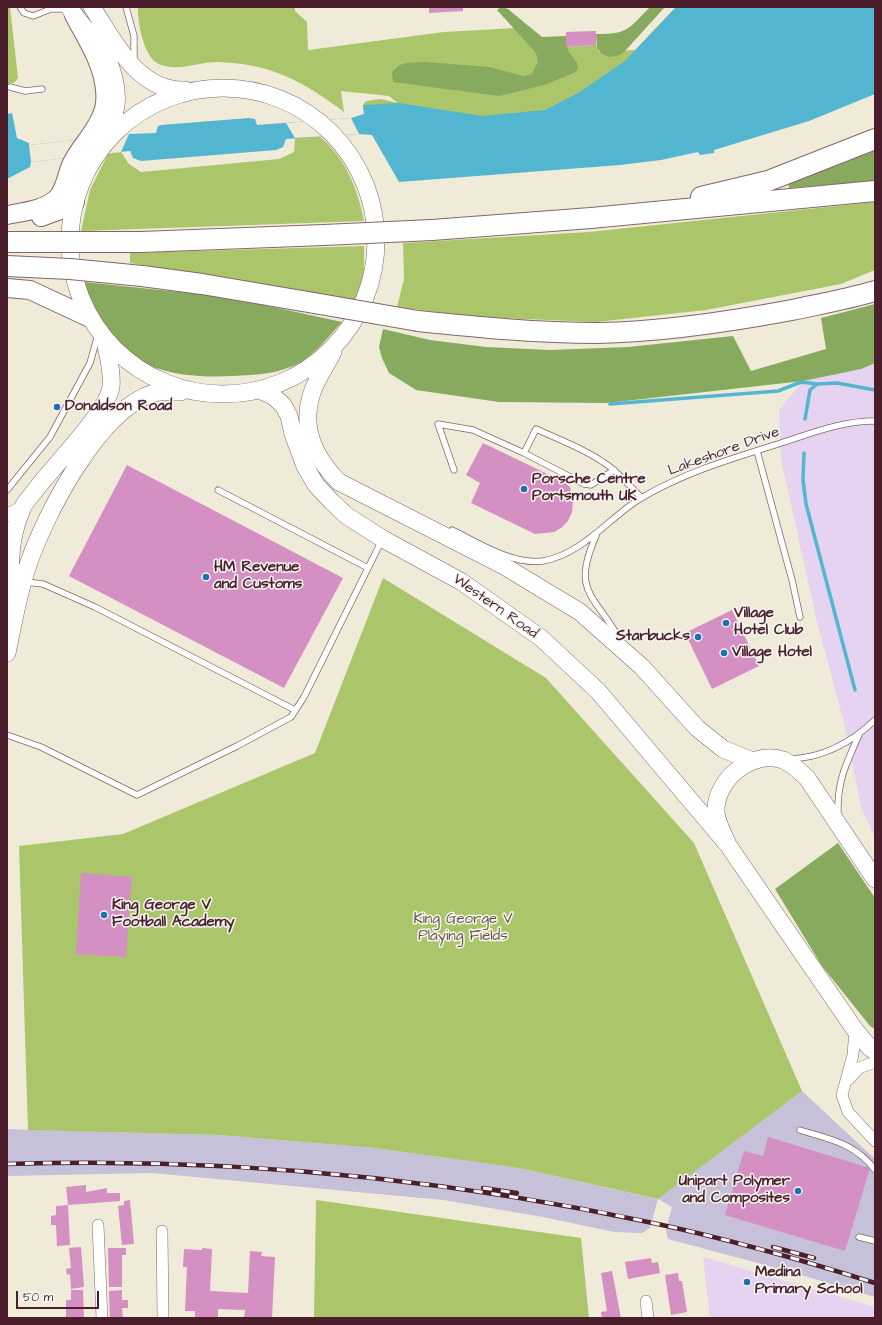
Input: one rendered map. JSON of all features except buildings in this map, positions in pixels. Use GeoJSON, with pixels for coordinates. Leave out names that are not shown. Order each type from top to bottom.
{"type":"FeatureCollection","features":[{"type":"Feature","properties":{"kind":"highway"},"geometry":{"type":"LineString","coordinates":[[7,215],[44,206],[55,200],[62,191],[71,165],[81,146],[106,129],[104,83],[94,52],[71,11]]}},
{"type":"Feature","properties":{"kind":"highway"},"geometry":{"type":"LineString","coordinates":[[591,218],[684,202],[768,181],[875,139]]}},
{"type":"Feature","properties":{"kind":"highway"},"geometry":{"type":"LineString","coordinates":[[7,242],[141,242],[432,230],[591,218],[875,191]]}},
{"type":"Feature","properties":{"kind":"highway"},"geometry":{"type":"LineString","coordinates":[[7,222],[46,216],[63,210],[75,202]]}},
{"type":"Feature","properties":{"kind":"highway"},"geometry":{"type":"LineString","coordinates":[[7,266],[70,269],[142,276],[202,284],[418,321],[540,332],[598,333],[666,330],[780,312],[854,297],[875,291]]}},
{"type":"Feature","properties":{"kind":"highway"},"geometry":{"type":"LineString","coordinates":[[780,312],[875,280]]}},
{"type":"Feature","properties":{"kind":"highway"},"geometry":{"type":"LineString","coordinates":[[7,288],[30,290],[98,329]]}},
{"type":"Feature","properties":{"kind":"main road"},"geometry":{"type":"LineString","coordinates":[[7,653],[25,575],[45,522],[66,483],[90,449],[121,412],[141,399],[155,393],[198,392],[228,394],[259,390],[271,387],[299,374],[318,362],[337,344],[359,313],[367,296],[375,267],[377,247],[373,206],[365,183],[355,162],[342,144],[321,122],[305,111],[282,99],[257,92],[228,88],[197,90],[169,89],[151,82],[138,72],[92,7]]}},
{"type":"Feature","properties":{"kind":"main road"},"geometry":{"type":"LineString","coordinates":[[12,629],[8,571],[14,512],[87,428],[107,399],[111,387],[111,375],[98,329],[79,293],[70,258],[70,239],[75,202],[81,182],[92,162],[106,129],[150,106],[171,97],[197,90]]}},
{"type":"Feature","properties":{"kind":"main road"},"geometry":{"type":"LineString","coordinates":[[98,329],[131,364],[168,384],[198,392]]}},
{"type":"Feature","properties":{"kind":"main road","name":"Western Road"},"geometry":{"type":"LineString","coordinates":[[337,344],[311,395],[308,413],[301,433],[305,466],[316,485],[347,516],[383,539],[462,582],[541,638],[598,691],[728,845]]}},
{"type":"Feature","properties":{"kind":"main road","name":"Western Road"},"geometry":{"type":"LineString","coordinates":[[259,390],[283,405],[327,470],[339,482],[395,512],[504,566],[580,612],[629,655],[697,728],[723,749],[753,761]]}},
{"type":"Feature","properties":{"kind":"main road"},"geometry":{"type":"LineString","coordinates":[[875,879],[807,778],[794,765],[781,760],[768,759],[753,761],[737,770],[724,783],[718,794],[716,814],[728,845],[855,1030],[870,1048],[875,1051]]}},
{"type":"Feature","properties":{"kind":"street"},"geometry":{"type":"LineString","coordinates":[[8,571],[25,575]]}},
{"type":"Feature","properties":{"kind":"street"},"geometry":{"type":"LineString","coordinates":[[855,1030],[853,1055],[848,1080],[842,1095],[848,1112],[875,1141]]}},
{"type":"Feature","properties":{"kind":"street"},"geometry":{"type":"LineString","coordinates":[[848,1080],[859,1068],[875,1062]]}},
{"type":"Feature","properties":{"kind":"street"},"geometry":{"type":"LineString","coordinates":[[98,1224],[102,1318]]}},
{"type":"Feature","properties":{"kind":"street"},"geometry":{"type":"LineString","coordinates":[[162,1231],[163,1318]]}},
{"type":"Feature","properties":{"kind":"street"},"geometry":{"type":"LineString","coordinates":[[646,1301],[648,1318]]}},
{"type":"Feature","properties":{"kind":"lane"},"geometry":{"type":"LineString","coordinates":[[20,7],[24,12],[33,16],[51,9],[60,8],[71,11]]}},
{"type":"Feature","properties":{"kind":"lane"},"geometry":{"type":"LineString","coordinates":[[126,7],[133,29],[134,60],[138,72]]}},
{"type":"Feature","properties":{"kind":"lane"},"geometry":{"type":"LineString","coordinates":[[10,87],[25,91],[42,89]]}},
{"type":"Feature","properties":{"kind":"lane"},"geometry":{"type":"LineString","coordinates":[[7,490],[53,432],[90,363],[98,329]]}},
{"type":"Feature","properties":{"kind":"lane","name":"Lakeshore Drive"},"geometry":{"type":"LineString","coordinates":[[596,535],[623,510],[642,498],[722,462],[840,424],[875,421]]}},
{"type":"Feature","properties":{"kind":"lane"},"geometry":{"type":"LineString","coordinates":[[454,470],[438,424],[473,430],[524,453],[584,484],[591,485],[614,470]]}},
{"type":"Feature","properties":{"kind":"lane"},"geometry":{"type":"LineString","coordinates":[[524,453],[536,429],[603,461],[642,498]]}},
{"type":"Feature","properties":{"kind":"lane"},"geometry":{"type":"LineString","coordinates":[[757,451],[766,477],[800,617]]}},
{"type":"Feature","properties":{"kind":"lane"},"geometry":{"type":"LineString","coordinates":[[218,490],[368,568]]}},
{"type":"Feature","properties":{"kind":"lane"},"geometry":{"type":"LineString","coordinates":[[395,512],[428,519]]}},
{"type":"Feature","properties":{"kind":"lane"},"geometry":{"type":"LineString","coordinates":[[448,529],[504,554],[526,561],[542,560],[559,556],[596,535]]}},
{"type":"Feature","properties":{"kind":"lane"},"geometry":{"type":"LineString","coordinates":[[596,535],[587,555],[585,584],[594,603],[611,623],[629,655]]}},
{"type":"Feature","properties":{"kind":"lane"},"geometry":{"type":"LineString","coordinates":[[7,735],[41,747],[137,795],[237,746],[291,717],[304,697],[383,539]]}},
{"type":"Feature","properties":{"kind":"lane"},"geometry":{"type":"LineString","coordinates":[[25,575],[95,608],[295,710]]}},
{"type":"Feature","properties":{"kind":"lane"},"geometry":{"type":"LineString","coordinates":[[781,760],[808,758],[826,751],[859,735],[875,720]]}},
{"type":"Feature","properties":{"kind":"lane"},"geometry":{"type":"LineString","coordinates":[[838,825],[837,794],[843,769],[859,735]]}},
{"type":"Feature","properties":{"kind":"lane"},"geometry":{"type":"LineString","coordinates":[[800,1130],[848,1145],[867,1160],[875,1170]]}},
{"type":"Feature","properties":{"kind":"lane"},"geometry":{"type":"LineString","coordinates":[[859,1237],[875,1241]]}},
{"type":"Feature","properties":{"kind":"shaded area"},"geometry":{"type":"Polygon","coordinates":[[[875,348],[875,838],[861,807],[844,723],[817,622],[781,459],[779,410],[803,381],[875,348]]]}},
{"type":"Feature","properties":{"kind":"shaded area"},"geometry":{"type":"Polygon","coordinates":[[[802,1091],[875,1159],[875,1297],[791,1272],[668,1239],[666,1230],[672,1207],[658,1199],[650,1228],[642,1233],[614,1232],[543,1217],[443,1200],[152,1173],[7,1176],[7,1129],[219,1135],[375,1148],[519,1168],[657,1199],[802,1091]]]}},
{"type":"Feature","properties":{"kind":"shaded area","name":"Medina Primary School"},"geometry":{"type":"Polygon","coordinates":[[[703,1257],[875,1307],[875,1318],[710,1318],[703,1257]]]}},
{"type":"Feature","properties":{"kind":"green space"},"geometry":{"type":"Polygon","coordinates":[[[7,7],[10,7],[18,78],[15,82],[7,85],[7,7]]]}},
{"type":"Feature","properties":{"kind":"green space"},"geometry":{"type":"Polygon","coordinates":[[[138,7],[295,7],[295,11],[307,22],[308,50],[444,32],[516,28],[566,47],[597,45],[599,52],[635,50],[676,7],[875,7],[675,130],[364,114],[363,105],[366,101],[381,99],[398,103],[389,96],[341,91],[344,112],[300,83],[269,70],[236,63],[209,62],[172,67],[157,63],[148,53],[142,38],[138,7]]]}},
{"type":"Feature","properties":{"kind":"green space"},"geometry":{"type":"Polygon","coordinates":[[[501,7],[508,9],[542,37],[566,36],[568,51],[577,63],[578,69],[574,73],[544,85],[499,96],[393,82],[392,72],[400,65],[406,63],[425,62],[490,67],[523,76],[532,74],[538,62],[536,53],[497,10],[501,7]]]}},
{"type":"Feature","properties":{"kind":"green space"},"geometry":{"type":"Polygon","coordinates":[[[650,7],[665,7],[620,55],[610,57],[602,54],[597,46],[596,34],[615,33],[627,29],[650,7]]]}},
{"type":"Feature","properties":{"kind":"green space"},"geometry":{"type":"Polygon","coordinates":[[[319,136],[336,154],[349,174],[358,197],[364,221],[81,231],[90,190],[108,154],[121,152],[129,164],[141,172],[279,159],[294,152],[295,138],[319,136]]]}},
{"type":"Feature","properties":{"kind":"green space"},"geometry":{"type":"Polygon","coordinates":[[[875,146],[875,181],[789,188],[788,180],[875,146]]]}},
{"type":"Feature","properties":{"kind":"green space"},"geometry":{"type":"Polygon","coordinates":[[[875,202],[875,270],[841,284],[706,310],[596,322],[476,317],[397,307],[404,279],[403,243],[589,232],[875,202]]]}},
{"type":"Feature","properties":{"kind":"green space"},"geometry":{"type":"Polygon","coordinates":[[[364,246],[364,270],[357,301],[130,263],[130,253],[364,246]]]}},
{"type":"Feature","properties":{"kind":"green space"},"geometry":{"type":"Polygon","coordinates":[[[84,282],[227,297],[342,322],[312,354],[301,362],[285,369],[268,373],[242,376],[180,374],[158,369],[139,360],[122,347],[107,330],[94,309],[84,282]]]}},
{"type":"Feature","properties":{"kind":"green space"},"geometry":{"type":"Polygon","coordinates":[[[875,304],[875,363],[861,369],[803,381],[607,403],[499,402],[416,390],[389,373],[379,347],[383,329],[430,340],[486,347],[550,350],[628,347],[733,336],[751,371],[826,349],[821,318],[875,304]]]}},
{"type":"Feature","properties":{"kind":"green space","name":"King George V Playing Fields"},"geometry":{"type":"Polygon","coordinates":[[[383,578],[546,678],[694,843],[802,1091],[658,1199],[519,1168],[375,1148],[219,1135],[28,1130],[19,846],[123,834],[315,753],[383,578]]]}},
{"type":"Feature","properties":{"kind":"green space"},"geometry":{"type":"Polygon","coordinates":[[[838,843],[875,898],[875,1029],[870,1026],[822,966],[775,889],[838,843]]]}},
{"type":"Feature","properties":{"kind":"green space"},"geometry":{"type":"Polygon","coordinates":[[[316,1200],[581,1238],[589,1318],[314,1318],[316,1200]]]}},
{"type":"Feature","properties":{"kind":"water"},"geometry":{"type":"Polygon","coordinates":[[[676,7],[875,7],[875,94],[809,121],[714,150],[714,153],[700,155],[698,152],[661,160],[620,165],[399,182],[372,135],[359,134],[286,139],[283,147],[276,150],[141,161],[133,158],[130,151],[31,162],[30,167],[7,179],[7,114],[12,113],[17,138],[29,143],[29,145],[129,134],[156,133],[158,126],[161,125],[249,118],[255,119],[257,125],[351,118],[364,114],[363,105],[399,103],[482,116],[545,110],[578,93],[625,61],[676,7]]]}},
{"type":"Feature","properties":{"kind":"pier"},"geometry":{"type":"Polygon","coordinates":[[[351,118],[359,134],[295,138],[286,123],[351,118]]]}},
{"type":"Feature","properties":{"kind":"pier"},"geometry":{"type":"Polygon","coordinates":[[[129,134],[121,152],[31,162],[29,145],[129,134]]]}},
{"type":"Feature","properties":{"kind":"waterway"},"geometry":{"type":"LineString","coordinates":[[610,404],[778,391],[801,382],[817,384]]}},
{"type":"Feature","properties":{"kind":"waterway"},"geometry":{"type":"LineString","coordinates":[[805,419],[810,390],[817,384],[837,383],[875,390]]}},
{"type":"Feature","properties":{"kind":"waterway"},"geometry":{"type":"LineString","coordinates":[[804,453],[803,480],[806,504],[855,690]]}},
{"type":"Feature","properties":{"kind":"railway"},"geometry":{"type":"LineString","coordinates":[[7,1164],[169,1164],[332,1174],[413,1183],[573,1207],[653,1223],[765,1250],[875,1283]]}},
{"type":"Feature","properties":{"kind":"railway"},"geometry":{"type":"LineString","coordinates":[[483,1188],[517,1193]]}},
{"type":"Feature","properties":{"kind":"railway"},"geometry":{"type":"LineString","coordinates":[[773,1247],[814,1258]]}},
{"type":"Feature","properties":{"kind":"place","name":"Donaldson Road"},"geometry":{"type":"Point","coordinates":[57,407]}},
{"type":"Feature","properties":{"kind":"place","name":"Porsche Centre Portsmouth UK"},"geometry":{"type":"Point","coordinates":[524,489]}},
{"type":"Feature","properties":{"kind":"place","name":"HM Revenue and Customs"},"geometry":{"type":"Point","coordinates":[206,577]}},
{"type":"Feature","properties":{"kind":"place","name":"Village Hotel Club"},"geometry":{"type":"Point","coordinates":[726,623]}},
{"type":"Feature","properties":{"kind":"place","name":"Starbucks"},"geometry":{"type":"Point","coordinates":[698,637]}},
{"type":"Feature","properties":{"kind":"place","name":"Village Hotel"},"geometry":{"type":"Point","coordinates":[724,653]}},
{"type":"Feature","properties":{"kind":"place","name":"King George V Football Academy"},"geometry":{"type":"Point","coordinates":[104,915]}},
{"type":"Feature","properties":{"kind":"place","name":"Unipart Polymer and Composites"},"geometry":{"type":"Point","coordinates":[798,1191]}},
{"type":"Feature","properties":{"kind":"place","name":"Medina Primary School"},"geometry":{"type":"Point","coordinates":[747,1282]}}]}
